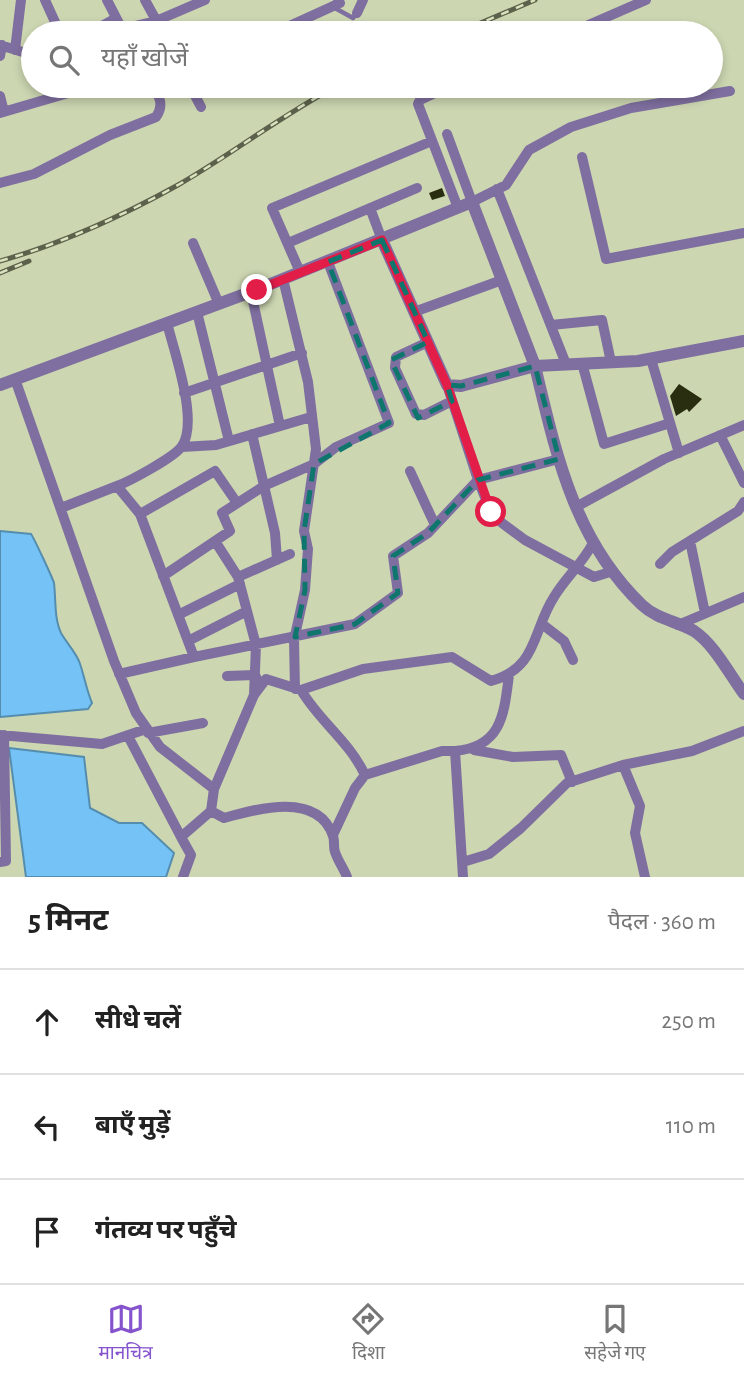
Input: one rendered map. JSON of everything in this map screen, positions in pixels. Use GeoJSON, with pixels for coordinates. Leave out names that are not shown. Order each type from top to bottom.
{"type":"FeatureCollection","features":[{"type":"Feature","properties":{"kind":"street"},"geometry":{"type":"LineString","coordinates":[[15,50],[21,0]]}},
{"type":"Feature","properties":{"kind":"street"},"geometry":{"type":"LineString","coordinates":[[45,0],[55,21]]}},
{"type":"Feature","properties":{"kind":"street"},"geometry":{"type":"LineString","coordinates":[[107,0],[118,21]]}},
{"type":"Feature","properties":{"kind":"street"},"geometry":{"type":"LineString","coordinates":[[145,0],[156,21],[205,0]]}},
{"type":"Feature","properties":{"kind":"street"},"geometry":{"type":"LineString","coordinates":[[357,13],[363,0]]}},
{"type":"Feature","properties":{"kind":"street"},"geometry":{"type":"LineString","coordinates":[[598,21],[646,0]]}},
{"type":"Feature","properties":{"kind":"street"},"geometry":{"type":"LineString","coordinates":[[298,21],[335,3]]}},
{"type":"Feature","properties":{"kind":"street"},"geometry":{"type":"LineString","coordinates":[[111,21],[116,18]]}},
{"type":"Feature","properties":{"kind":"street"},"geometry":{"type":"LineString","coordinates":[[1,49],[21,52]]}},
{"type":"Feature","properties":{"kind":"street"},"geometry":{"type":"LineString","coordinates":[[723,92],[730,91]]}},
{"type":"Feature","properties":{"kind":"street"},"geometry":{"type":"LineString","coordinates":[[0,96],[2,112],[50,98]]}},
{"type":"Feature","properties":{"kind":"street"},"geometry":{"type":"LineString","coordinates":[[0,171],[4,182],[34,174],[110,135],[156,117],[160,111],[159,98]]}},
{"type":"Feature","properties":{"kind":"street"},"geometry":{"type":"LineString","coordinates":[[196,98],[201,107]]}},
{"type":"Feature","properties":{"kind":"street"},"geometry":{"type":"LineString","coordinates":[[424,98],[418,104],[458,208]]}},
{"type":"Feature","properties":{"kind":"street"},"geometry":{"type":"LineString","coordinates":[[0,384],[45,371],[251,292],[472,202],[506,185],[530,150],[571,127],[631,108],[689,98]]}},
{"type":"Feature","properties":{"kind":"street"},"geometry":{"type":"LineString","coordinates":[[447,134],[535,366],[559,460],[593,543],[610,572],[658,618],[696,633],[744,694]]}},
{"type":"Feature","properties":{"kind":"street"},"geometry":{"type":"LineString","coordinates":[[300,272],[272,208],[432,141]]}},
{"type":"Feature","properties":{"kind":"street"},"geometry":{"type":"LineString","coordinates":[[582,157],[606,259],[744,233]]}},
{"type":"Feature","properties":{"kind":"street"},"geometry":{"type":"LineString","coordinates":[[288,243],[416,188]]}},
{"type":"Feature","properties":{"kind":"street"},"geometry":{"type":"LineString","coordinates":[[497,189],[566,364]]}},
{"type":"Feature","properties":{"kind":"street"},"geometry":{"type":"LineString","coordinates":[[370,208],[447,385],[491,512],[502,523],[577,570],[594,578],[610,572]]}},
{"type":"Feature","properties":{"kind":"street"},"geometry":{"type":"LineString","coordinates":[[193,243],[219,304]]}},
{"type":"Feature","properties":{"kind":"street"},"geometry":{"type":"LineString","coordinates":[[163,576],[230,531],[222,513],[264,486],[314,464],[336,447],[389,423],[328,262]]}},
{"type":"Feature","properties":{"kind":"street"},"geometry":{"type":"LineString","coordinates":[[283,279],[302,354],[316,449],[304,531],[308,549],[304,590],[295,637],[298,690]]}},
{"type":"Feature","properties":{"kind":"street"},"geometry":{"type":"LineString","coordinates":[[414,312],[502,280]]}},
{"type":"Feature","properties":{"kind":"street"},"geometry":{"type":"LineString","coordinates":[[251,292],[280,426]]}},
{"type":"Feature","properties":{"kind":"street"},"geometry":{"type":"LineString","coordinates":[[197,312],[229,441]]}},
{"type":"Feature","properties":{"kind":"street"},"geometry":{"type":"LineString","coordinates":[[551,325],[602,320],[611,362]]}},
{"type":"Feature","properties":{"kind":"street"},"geometry":{"type":"LineString","coordinates":[[167,323],[184,393],[187,433],[182,447]]}},
{"type":"Feature","properties":{"kind":"street"},"geometry":{"type":"LineString","coordinates":[[447,385],[461,386],[535,366],[651,359],[744,341]]}},
{"type":"Feature","properties":{"kind":"street"},"geometry":{"type":"LineString","coordinates":[[428,342],[396,357],[394,368],[416,414],[424,415],[452,401]]}},
{"type":"Feature","properties":{"kind":"street"},"geometry":{"type":"LineString","coordinates":[[184,393],[302,354]]}},
{"type":"Feature","properties":{"kind":"street"},"geometry":{"type":"LineString","coordinates":[[651,359],[667,424],[679,453]]}},
{"type":"Feature","properties":{"kind":"street"},"geometry":{"type":"LineString","coordinates":[[582,363],[604,444],[667,424]]}},
{"type":"Feature","properties":{"kind":"street"},"geometry":{"type":"LineString","coordinates":[[15,379],[119,674],[147,731],[160,747],[214,789]]}},
{"type":"Feature","properties":{"kind":"street"},"geometry":{"type":"LineString","coordinates":[[61,508],[117,486],[182,447],[229,441],[311,417]]}},
{"type":"Feature","properties":{"kind":"street"},"geometry":{"type":"LineString","coordinates":[[576,507],[679,453],[744,425]]}},
{"type":"Feature","properties":{"kind":"street"},"geometry":{"type":"LineString","coordinates":[[251,434],[275,533],[277,560]]}},
{"type":"Feature","properties":{"kind":"street"},"geometry":{"type":"LineString","coordinates":[[720,435],[744,483]]}},
{"type":"Feature","properties":{"kind":"street"},"geometry":{"type":"LineString","coordinates":[[119,674],[355,624],[398,593],[393,556],[435,526],[478,480],[559,460]]}},
{"type":"Feature","properties":{"kind":"street"},"geometry":{"type":"LineString","coordinates":[[139,514],[215,471],[237,503]]}},
{"type":"Feature","properties":{"kind":"street"},"geometry":{"type":"LineString","coordinates":[[410,471],[435,526]]}},
{"type":"Feature","properties":{"kind":"street"},"geometry":{"type":"LineString","coordinates":[[117,486],[139,514],[194,657]]}},
{"type":"Feature","properties":{"kind":"street"},"geometry":{"type":"LineString","coordinates":[[660,564],[690,541],[738,511],[744,502]]}},
{"type":"Feature","properties":{"kind":"street"},"geometry":{"type":"LineString","coordinates":[[215,541],[239,580],[256,645],[254,695]]}},
{"type":"Feature","properties":{"kind":"street"},"geometry":{"type":"LineString","coordinates":[[690,541],[705,612]]}},
{"type":"Feature","properties":{"kind":"street"},"geometry":{"type":"LineString","coordinates":[[298,690],[363,669],[452,657],[491,681],[509,675],[527,657],[553,598],[577,570],[593,543]]}},
{"type":"Feature","properties":{"kind":"street"},"geometry":{"type":"LineString","coordinates":[[178,615],[290,554]]}},
{"type":"Feature","properties":{"kind":"street"},"geometry":{"type":"LineString","coordinates":[[678,625],[744,597]]}},
{"type":"Feature","properties":{"kind":"street"},"geometry":{"type":"LineString","coordinates":[[188,641],[247,611]]}},
{"type":"Feature","properties":{"kind":"street"},"geometry":{"type":"LineString","coordinates":[[542,624],[564,641],[573,660]]}},
{"type":"Feature","properties":{"kind":"street"},"geometry":{"type":"LineString","coordinates":[[474,750],[503,721],[509,675]]}},
{"type":"Feature","properties":{"kind":"street"},"geometry":{"type":"LineString","coordinates":[[227,676],[255,676]]}},
{"type":"Feature","properties":{"kind":"street"},"geometry":{"type":"LineString","coordinates":[[255,676],[262,685]]}},
{"type":"Feature","properties":{"kind":"street"},"geometry":{"type":"LineString","coordinates":[[181,837],[211,811],[214,789],[254,695],[266,679],[298,690],[320,718],[341,737],[365,775]]}},
{"type":"Feature","properties":{"kind":"street"},"geometry":{"type":"LineString","coordinates":[[0,862],[6,861],[2,735],[102,744],[147,731],[203,723]]}},
{"type":"Feature","properties":{"kind":"street"},"geometry":{"type":"LineString","coordinates":[[463,862],[489,854],[521,828],[567,783],[623,765],[692,751],[744,731]]}},
{"type":"Feature","properties":{"kind":"street"},"geometry":{"type":"LineString","coordinates":[[128,736],[191,855],[183,877]]}},
{"type":"Feature","properties":{"kind":"street"},"geometry":{"type":"LineString","coordinates":[[333,835],[355,788],[365,775],[442,751],[474,750],[513,757],[561,755],[572,782]]}},
{"type":"Feature","properties":{"kind":"street"},"geometry":{"type":"LineString","coordinates":[[454,751],[463,877]]}},
{"type":"Feature","properties":{"kind":"street"},"geometry":{"type":"LineString","coordinates":[[623,765],[640,806],[635,833],[645,877]]}},
{"type":"Feature","properties":{"kind":"street"},"geometry":{"type":"LineString","coordinates":[[211,811],[224,818],[273,807],[311,811],[324,821],[333,835],[335,852],[347,877]]}},
{"type":"Feature","properties":{"kind":"lane"},"geometry":{"type":"LineString","coordinates":[[335,3],[348,17],[353,18],[357,13]]}},
{"type":"Feature","properties":{"kind":"highlighted area"},"geometry":{"type":"Polygon","coordinates":[[[382,240],[428,342],[391,360],[418,418],[452,401],[447,385],[461,386],[535,366],[559,459],[478,480],[428,533],[393,556],[398,593],[355,624],[295,637],[305,590],[304,531],[314,464],[389,423],[328,262],[382,240]]]}},
{"type":"Feature","properties":{"kind":"water"},"geometry":{"type":"Polygon","coordinates":[[[0,531],[31,534],[36,543],[54,583],[59,627],[81,666],[92,703],[88,709],[0,717],[0,531]]]}},
{"type":"Feature","properties":{"kind":"water"},"geometry":{"type":"Polygon","coordinates":[[[9,748],[84,757],[90,808],[119,823],[142,823],[174,853],[166,877],[26,877],[9,748]]]}},
{"type":"Feature","properties":{"kind":"building"},"geometry":{"type":"Polygon","coordinates":[[[442,188],[445,196],[432,200],[429,193],[442,188]]]}},
{"type":"Feature","properties":{"kind":"building"},"geometry":{"type":"Polygon","coordinates":[[[679,384],[702,399],[689,412],[687,409],[676,416],[670,396],[679,384]]]}},
{"type":"Feature","properties":{"kind":"railway"},"geometry":{"type":"LineString","coordinates":[[485,21],[535,0]]}},
{"type":"Feature","properties":{"kind":"railway"},"geometry":{"type":"LineString","coordinates":[[0,261],[68,238],[157,196],[316,98]]}},
{"type":"Feature","properties":{"kind":"railway"},"geometry":{"type":"LineString","coordinates":[[0,273],[29,261]]}},
{"type":"Feature","properties":{"kind":"route"},"geometry":{"type":"LineString","coordinates":[[257,290],[382,240],[447,385],[491,512]]}}]}
